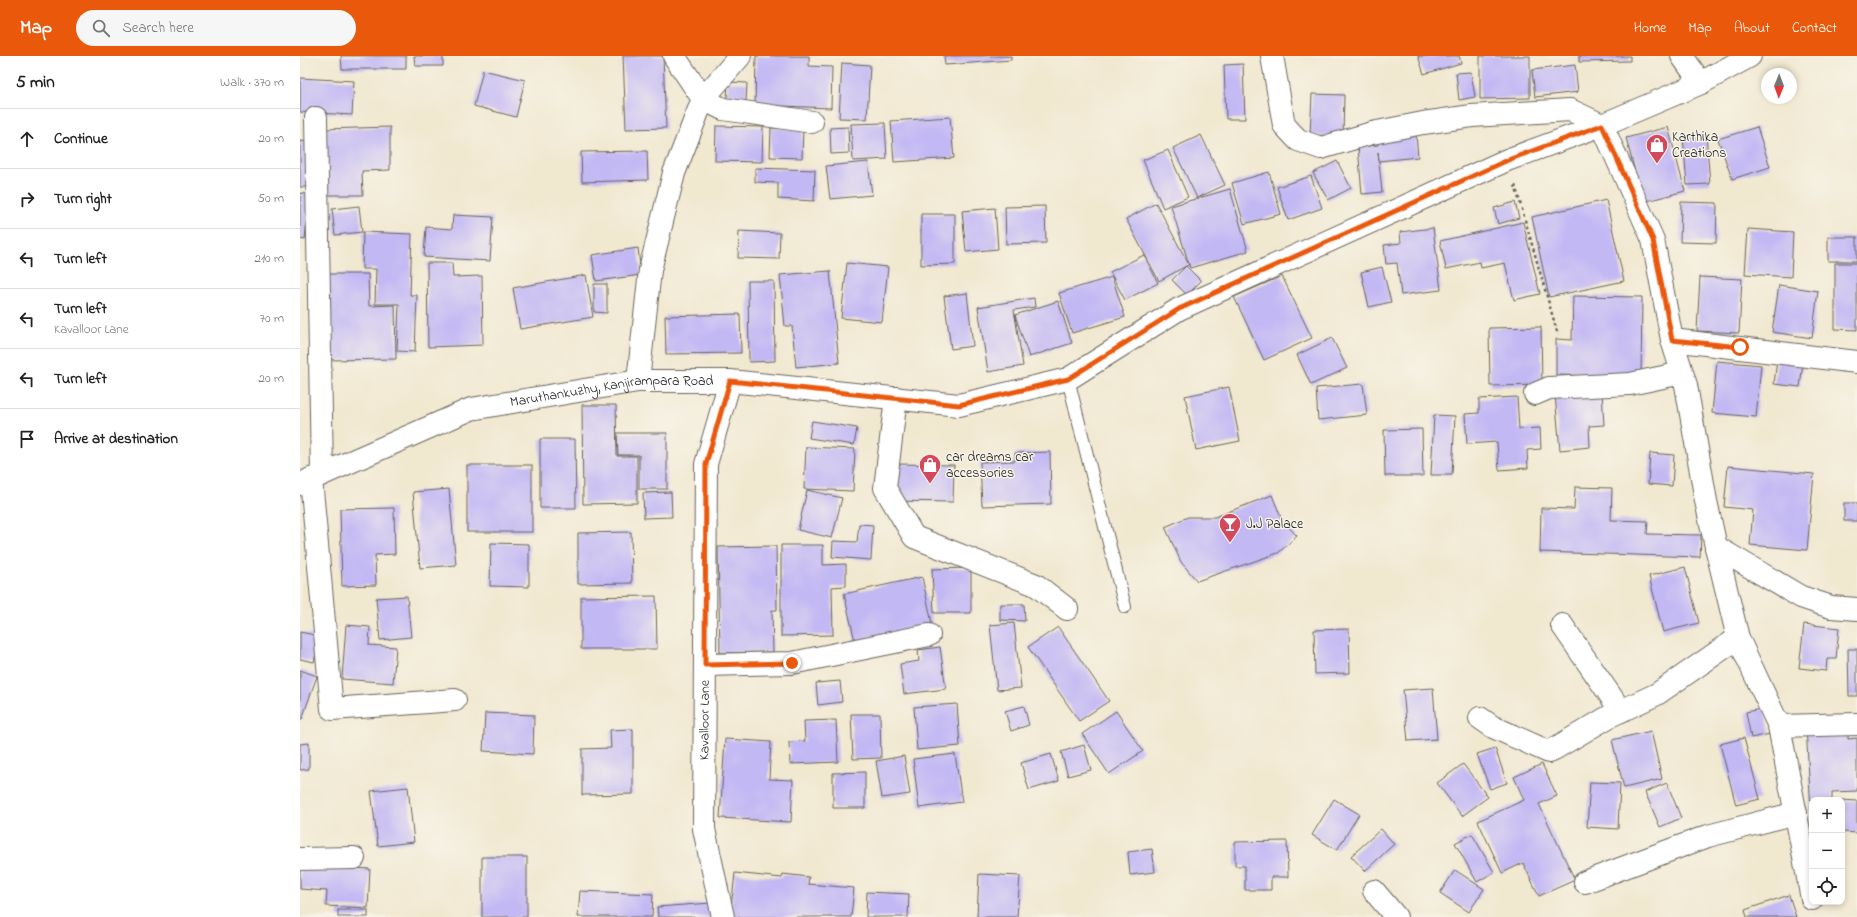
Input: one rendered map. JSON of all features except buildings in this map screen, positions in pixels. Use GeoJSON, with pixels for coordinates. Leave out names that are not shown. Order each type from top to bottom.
{"type":"FeatureCollection","features":[{"type":"Feature","properties":{"kind":"street"},"geometry":{"type":"LineString","coordinates":[[674,56],[703,100],[723,109],[812,122]]}},
{"type":"Feature","properties":{"kind":"street"},"geometry":{"type":"LineString","coordinates":[[638,381],[650,270],[674,173],[703,100],[740,56]]}},
{"type":"Feature","properties":{"kind":"street"},"geometry":{"type":"LineString","coordinates":[[1272,56],[1284,125],[1298,140],[1321,148],[1372,133],[1423,123],[1472,116],[1570,110],[1602,125],[1653,240],[1672,340],[1686,385],[1706,501],[1738,638],[1779,726],[1809,884]]}},
{"type":"Feature","properties":{"kind":"street"},"geometry":{"type":"LineString","coordinates":[[1682,56],[1701,83]]}},
{"type":"Feature","properties":{"kind":"street","name":"Maruthankuzhy, Kanjirampara Road"},"geometry":{"type":"LineString","coordinates":[[311,479],[471,409],[638,381],[730,381],[959,405],[1068,379],[1179,309],[1508,160],[1602,125],[1701,83],[1750,56]]}},
{"type":"Feature","properties":{"kind":"street"},"geometry":{"type":"LineString","coordinates":[[316,118],[311,479],[332,709],[455,700]]}},
{"type":"Feature","properties":{"kind":"street"},"geometry":{"type":"LineString","coordinates":[[1672,340],[1857,362]]}},
{"type":"Feature","properties":{"kind":"street"},"geometry":{"type":"LineString","coordinates":[[1535,394],[1549,388],[1630,384],[1682,374]]}},
{"type":"Feature","properties":{"kind":"street","name":"Kavalloor Lane"},"geometry":{"type":"LineString","coordinates":[[722,917],[704,829],[706,464],[730,381]]}},
{"type":"Feature","properties":{"kind":"street"},"geometry":{"type":"LineString","coordinates":[[896,398],[885,488],[914,537],[1036,585],[1067,609]]}},
{"type":"Feature","properties":{"kind":"street"},"geometry":{"type":"LineString","coordinates":[[1716,547],[1801,597],[1831,607],[1857,609]]}},
{"type":"Feature","properties":{"kind":"street"},"geometry":{"type":"LineString","coordinates":[[1562,625],[1621,711]]}},
{"type":"Feature","properties":{"kind":"street"},"geometry":{"type":"LineString","coordinates":[[705,665],[792,663],[929,635]]}},
{"type":"Feature","properties":{"kind":"street"},"geometry":{"type":"LineString","coordinates":[[1480,718],[1493,727],[1549,752],[1621,711],[1657,694],[1738,638]]}},
{"type":"Feature","properties":{"kind":"street"},"geometry":{"type":"LineString","coordinates":[[1779,726],[1857,724]]}},
{"type":"Feature","properties":{"kind":"street"},"geometry":{"type":"LineString","coordinates":[[1585,882],[1708,836],[1796,813]]}},
{"type":"Feature","properties":{"kind":"street"},"geometry":{"type":"LineString","coordinates":[[300,859],[354,858]]}},
{"type":"Feature","properties":{"kind":"street"},"geometry":{"type":"LineString","coordinates":[[1374,891],[1396,917]]}},
{"type":"Feature","properties":{"kind":"street"},"geometry":{"type":"LineString","coordinates":[[1814,905],[1818,917]]}},
{"type":"Feature","properties":{"kind":"lane"},"geometry":{"type":"LineString","coordinates":[[1068,379],[1125,607]]}},
{"type":"Feature","properties":{"kind":"path"},"geometry":{"type":"LineString","coordinates":[[1508,160],[1558,334]]}},
{"type":"Feature","properties":{"kind":"place","name":"Karthika Creations"},"geometry":{"type":"Point","coordinates":[1657,164]}},
{"type":"Feature","properties":{"kind":"place","name":"car dreams car accessories"},"geometry":{"type":"Point","coordinates":[930,484]}},
{"type":"Feature","properties":{"kind":"place","name":"J.J Palace"},"geometry":{"type":"Point","coordinates":[1230,544]}},
{"type":"Feature","properties":{"kind":"route"},"geometry":{"type":"LineString","coordinates":[[792,663],[705,665],[706,464],[730,381],[959,405],[1068,379],[1179,309],[1508,160],[1602,125],[1653,240],[1672,340],[1740,347]]}}]}
